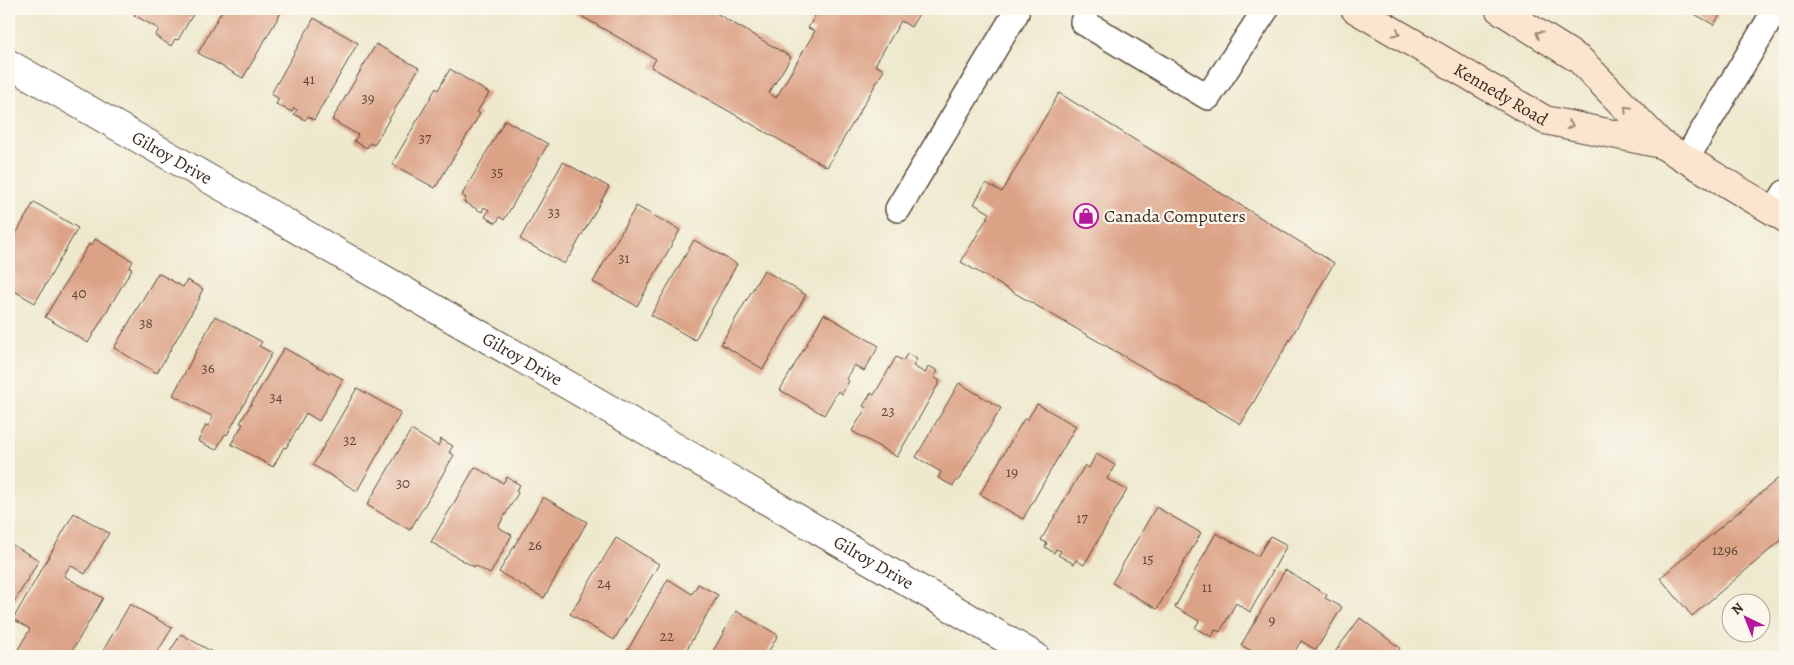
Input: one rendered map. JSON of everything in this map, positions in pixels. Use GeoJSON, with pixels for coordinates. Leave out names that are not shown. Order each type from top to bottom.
{"type":"FeatureCollection","features":[{"type":"Feature","properties":{"kind":"main road","name":"Kennedy Road"},"geometry":{"type":"LineString","coordinates":[[1355,9],[1545,120],[1661,144]]}},
{"type":"Feature","properties":{"kind":"main road","name":"Kennedy Road"},"geometry":{"type":"LineString","coordinates":[[1499,9],[1580,60],[1661,144],[1686,159],[1782,207]]}},
{"type":"Feature","properties":{"kind":"street","name":"Gilroy Drive"},"geometry":{"type":"LineString","coordinates":[[9,64],[1035,656]]}},
{"type":"Feature","properties":{"kind":"lane"},"geometry":{"type":"LineString","coordinates":[[898,209],[1016,13],[1014,9]]}},
{"type":"Feature","properties":{"kind":"lane"},"geometry":{"type":"LineString","coordinates":[[1083,22],[1208,97],[1266,9]]}},
{"type":"Feature","properties":{"kind":"lane"},"geometry":{"type":"LineString","coordinates":[[1686,159],[1776,9]]}},
{"type":"Feature","properties":{"kind":"building"},"geometry":{"type":"Polygon","coordinates":[[[138,9],[196,9],[178,40],[175,39],[171,46],[155,36],[159,29],[134,15],[138,9]]]}},
{"type":"Feature","properties":{"kind":"building"},"geometry":{"type":"Polygon","coordinates":[[[223,9],[283,9],[243,78],[198,53],[223,9]]]}},
{"type":"Feature","properties":{"kind":"building"},"geometry":{"type":"Polygon","coordinates":[[[569,9],[709,9],[791,57],[769,93],[776,98],[815,31],[808,28],[819,9],[922,9],[911,27],[901,21],[875,65],[884,70],[827,167],[651,67],[656,59],[569,9]]]}},
{"type":"Feature","properties":{"kind":"building"},"geometry":{"type":"Polygon","coordinates":[[[1686,9],[1723,9],[1714,25],[1686,9]]]}},
{"type":"Feature","properties":{"kind":"building"},"geometry":{"type":"Polygon","coordinates":[[[314,18],[358,43],[314,120],[308,116],[305,120],[294,114],[297,110],[294,108],[292,112],[276,104],[279,99],[271,94],[314,18]]]}},
{"type":"Feature","properties":{"kind":"building"},"geometry":{"type":"Polygon","coordinates":[[[376,44],[419,68],[374,145],[370,143],[367,148],[354,141],[358,135],[332,120],[376,44]]]}},
{"type":"Feature","properties":{"kind":"building"},"geometry":{"type":"Polygon","coordinates":[[[450,69],[489,93],[477,112],[480,114],[435,188],[392,164],[436,88],[438,90],[450,69]]]}},
{"type":"Feature","properties":{"kind":"building"},"geometry":{"type":"Polygon","coordinates":[[[1059,93],[1334,263],[1241,424],[961,262],[990,213],[974,204],[986,183],[1002,192],[1059,93]]]}},
{"type":"Feature","properties":{"kind":"building"},"geometry":{"type":"Polygon","coordinates":[[[505,120],[548,144],[504,220],[500,217],[496,223],[485,217],[489,210],[484,207],[482,212],[464,202],[466,198],[462,195],[505,120]]]}},
{"type":"Feature","properties":{"kind":"building"},"geometry":{"type":"Polygon","coordinates":[[[563,162],[609,187],[564,264],[520,239],[563,162]]]}},
{"type":"Feature","properties":{"kind":"building"},"geometry":{"type":"Polygon","coordinates":[[[34,202],[78,228],[35,303],[9,288],[9,246],[34,202]]]}},
{"type":"Feature","properties":{"kind":"building"},"geometry":{"type":"Polygon","coordinates":[[[636,206],[680,230],[637,306],[593,282],[636,206]]]}},
{"type":"Feature","properties":{"kind":"building"},"geometry":{"type":"Polygon","coordinates":[[[95,239],[133,261],[129,268],[132,269],[88,343],[45,317],[89,244],[91,246],[95,239]]]}},
{"type":"Feature","properties":{"kind":"building"},"geometry":{"type":"Polygon","coordinates":[[[694,240],[737,264],[695,340],[651,315],[694,240]]]}},
{"type":"Feature","properties":{"kind":"building"},"geometry":{"type":"Polygon","coordinates":[[[764,270],[806,295],[763,369],[721,344],[764,270]]]}},
{"type":"Feature","properties":{"kind":"building"},"geometry":{"type":"Polygon","coordinates":[[[158,273],[183,287],[187,280],[203,289],[200,298],[157,373],[114,348],[158,273]]]}},
{"type":"Feature","properties":{"kind":"building"},"geometry":{"type":"Polygon","coordinates":[[[824,314],[879,346],[864,371],[854,365],[846,379],[849,381],[842,394],[838,391],[824,415],[780,390],[824,314]]]}},
{"type":"Feature","properties":{"kind":"building"},"geometry":{"type":"Polygon","coordinates":[[[215,316],[262,342],[259,346],[272,353],[227,435],[225,434],[216,450],[198,441],[206,425],[208,426],[213,417],[173,395],[215,316]]]}},
{"type":"Feature","properties":{"kind":"building"},"geometry":{"type":"Polygon","coordinates":[[[284,348],[343,379],[319,421],[306,413],[273,467],[231,444],[243,424],[240,423],[284,348]]]}},
{"type":"Feature","properties":{"kind":"building"},"geometry":{"type":"Polygon","coordinates":[[[907,354],[917,359],[913,366],[925,373],[929,366],[938,371],[934,377],[940,381],[897,457],[852,431],[866,408],[863,406],[871,393],[874,395],[896,357],[903,361],[907,354]]]}},
{"type":"Feature","properties":{"kind":"building"},"geometry":{"type":"Polygon","coordinates":[[[959,383],[1001,408],[958,481],[953,486],[938,478],[941,472],[916,457],[959,383]]]}},
{"type":"Feature","properties":{"kind":"building"},"geometry":{"type":"Polygon","coordinates":[[[357,388],[401,413],[357,491],[313,465],[357,388]]]}},
{"type":"Feature","properties":{"kind":"building"},"geometry":{"type":"Polygon","coordinates":[[[1037,404],[1076,426],[1023,519],[980,494],[1024,419],[1027,420],[1037,404]]]}},
{"type":"Feature","properties":{"kind":"building"},"geometry":{"type":"Polygon","coordinates":[[[411,430],[438,446],[441,439],[453,446],[449,452],[454,455],[410,530],[367,505],[411,430]]]}},
{"type":"Feature","properties":{"kind":"building"},"geometry":{"type":"Polygon","coordinates":[[[1096,454],[1115,465],[1107,479],[1127,490],[1084,565],[1076,560],[1074,564],[1058,555],[1061,551],[1056,549],[1054,553],[1045,547],[1047,543],[1041,540],[1085,465],[1089,468],[1096,454]]]}},
{"type":"Feature","properties":{"kind":"building"},"geometry":{"type":"Polygon","coordinates":[[[475,467],[503,483],[507,477],[520,485],[516,491],[518,493],[498,527],[512,535],[490,574],[431,542],[475,467]]]}},
{"type":"Feature","properties":{"kind":"building"},"geometry":{"type":"Polygon","coordinates":[[[1781,476],[1785,482],[1785,537],[1692,616],[1660,578],[1781,476]]]}},
{"type":"Feature","properties":{"kind":"building"},"geometry":{"type":"Polygon","coordinates":[[[543,497],[587,522],[544,598],[499,572],[543,497]]]}},
{"type":"Feature","properties":{"kind":"building"},"geometry":{"type":"Polygon","coordinates":[[[1156,507],[1201,533],[1157,609],[1112,583],[1156,507]]]}},
{"type":"Feature","properties":{"kind":"building"},"geometry":{"type":"Polygon","coordinates":[[[74,513],[109,533],[85,574],[70,565],[64,576],[103,598],[69,656],[14,656],[30,629],[13,619],[74,513]]]}},
{"type":"Feature","properties":{"kind":"building"},"geometry":{"type":"Polygon","coordinates":[[[1216,533],[1258,556],[1270,536],[1287,545],[1250,612],[1236,603],[1220,632],[1215,630],[1212,637],[1195,628],[1199,621],[1175,607],[1216,533]]]}},
{"type":"Feature","properties":{"kind":"building"},"geometry":{"type":"Polygon","coordinates":[[[616,538],[659,564],[614,640],[570,614],[616,538]]]}},
{"type":"Feature","properties":{"kind":"building"},"geometry":{"type":"Polygon","coordinates":[[[9,543],[39,560],[9,611],[9,543]]]}},
{"type":"Feature","properties":{"kind":"building"},"geometry":{"type":"Polygon","coordinates":[[[1285,570],[1327,595],[1325,598],[1342,607],[1316,650],[1301,641],[1292,656],[1260,656],[1241,645],[1285,570]]]}},
{"type":"Feature","properties":{"kind":"building"},"geometry":{"type":"Polygon","coordinates":[[[668,579],[692,594],[698,584],[718,595],[683,656],[625,655],[668,579]]]}},
{"type":"Feature","properties":{"kind":"building"},"geometry":{"type":"Polygon","coordinates":[[[130,604],[172,628],[155,656],[100,656],[130,604]]]}},
{"type":"Feature","properties":{"kind":"building"},"geometry":{"type":"Polygon","coordinates":[[[736,611],[778,635],[766,656],[710,656],[736,611]]]}},
{"type":"Feature","properties":{"kind":"building"},"geometry":{"type":"Polygon","coordinates":[[[1360,618],[1400,648],[1394,656],[1332,656],[1360,618]]]}},
{"type":"Feature","properties":{"kind":"building"},"geometry":{"type":"Polygon","coordinates":[[[181,634],[219,656],[167,656],[181,634]]]}},
{"type":"Feature","properties":{"kind":"place","name":"Canada Computers"},"geometry":{"type":"Point","coordinates":[1086,216]}}]}
